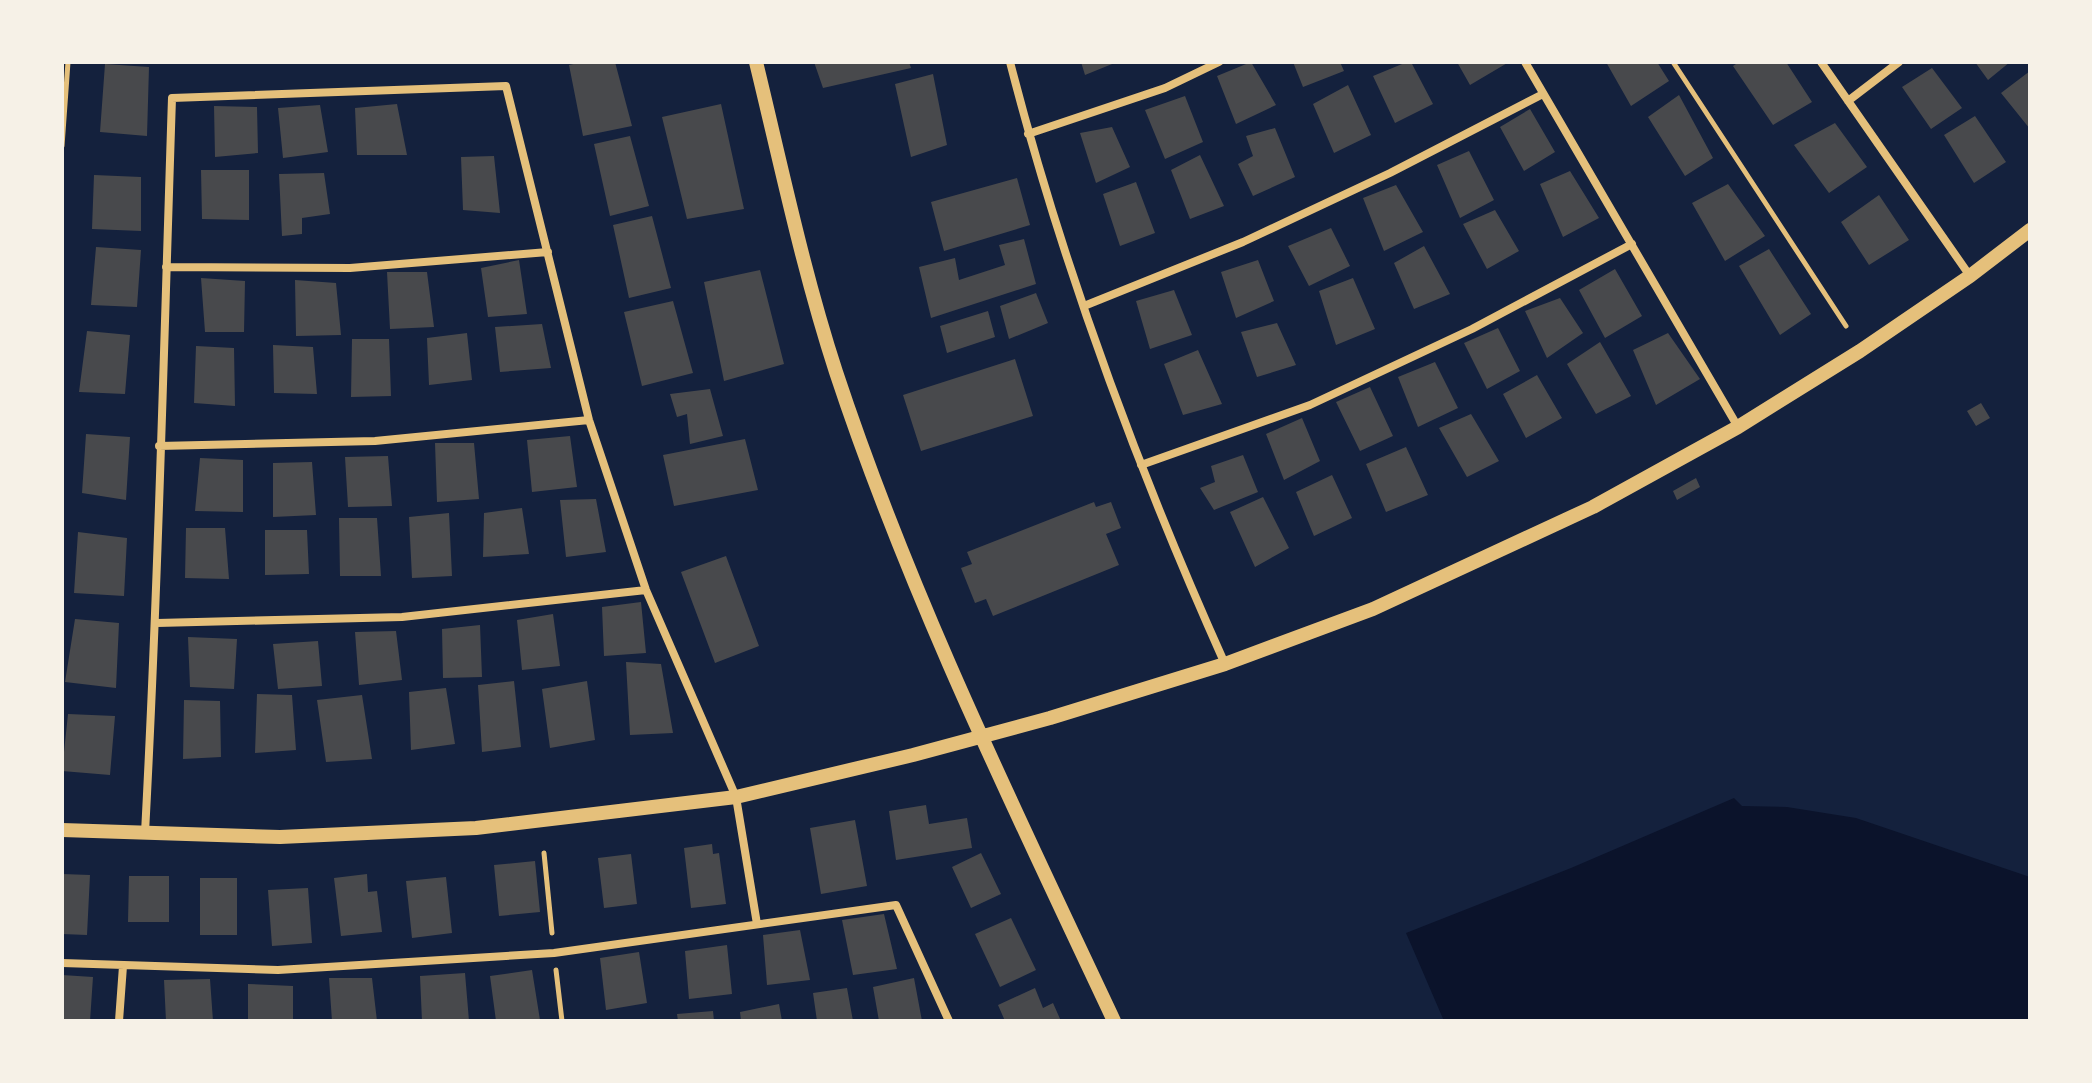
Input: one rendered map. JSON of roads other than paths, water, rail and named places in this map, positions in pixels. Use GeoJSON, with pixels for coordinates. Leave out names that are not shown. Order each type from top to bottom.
{"type":"FeatureCollection","features":[{"type":"Feature","properties":{"kind":"street"},"geometry":{"type":"LineString","coordinates":[[756,62],[801,248],[836,370],[881,498],[980,737],[1114,1021]]}},
{"type":"Feature","properties":{"kind":"street"},"geometry":{"type":"LineString","coordinates":[[1010,62],[1028,134],[1084,306],[1141,465],[1225,664]]}},
{"type":"Feature","properties":{"kind":"street"},"geometry":{"type":"LineString","coordinates":[[1028,134],[1165,88],[1219,62]]}},
{"type":"Feature","properties":{"kind":"street"},"geometry":{"type":"LineString","coordinates":[[1525,62],[1738,427]]}},
{"type":"Feature","properties":{"kind":"street"},"geometry":{"type":"LineString","coordinates":[[1821,62],[1970,276]]}},
{"type":"Feature","properties":{"kind":"street"},"geometry":{"type":"LineString","coordinates":[[1848,101],[1899,62]]}},
{"type":"Feature","properties":{"kind":"street"},"geometry":{"type":"LineString","coordinates":[[145,834],[157,623],[159,446],[172,98],[506,86],[589,420],[646,590],[736,797],[757,924]]}},
{"type":"Feature","properties":{"kind":"street"},"geometry":{"type":"LineString","coordinates":[[1084,306],[1243,242],[1390,173],[1543,94]]}},
{"type":"Feature","properties":{"kind":"street"},"geometry":{"type":"LineString","coordinates":[[62,830],[280,837],[476,828],[736,797],[980,737],[1225,664],[1373,609],[1593,507],[1738,427],[1860,351],[1970,276],[2030,230]]}},
{"type":"Feature","properties":{"kind":"street"},"geometry":{"type":"LineString","coordinates":[[1141,465],[1310,405],[1472,329],[1632,244]]}},
{"type":"Feature","properties":{"kind":"street"},"geometry":{"type":"LineString","coordinates":[[166,267],[350,268],[548,252]]}},
{"type":"Feature","properties":{"kind":"street"},"geometry":{"type":"LineString","coordinates":[[159,446],[375,441],[589,420]]}},
{"type":"Feature","properties":{"kind":"street"},"geometry":{"type":"LineString","coordinates":[[157,623],[402,617],[646,590]]}},
{"type":"Feature","properties":{"kind":"street"},"geometry":{"type":"LineString","coordinates":[[62,963],[278,970],[554,953],[896,905],[949,1021]]}},
{"type":"Feature","properties":{"kind":"street"},"geometry":{"type":"LineString","coordinates":[[119,1021],[123,966]]}},
{"type":"Feature","properties":{"kind":"water"},"geometry":{"type":"Polygon","coordinates":[[[1734,798],[1742,806],[1787,807],[1856,818],[2030,877],[2030,1021],[1444,1021],[1406,933],[1571,868],[1734,798]]]}}]}
